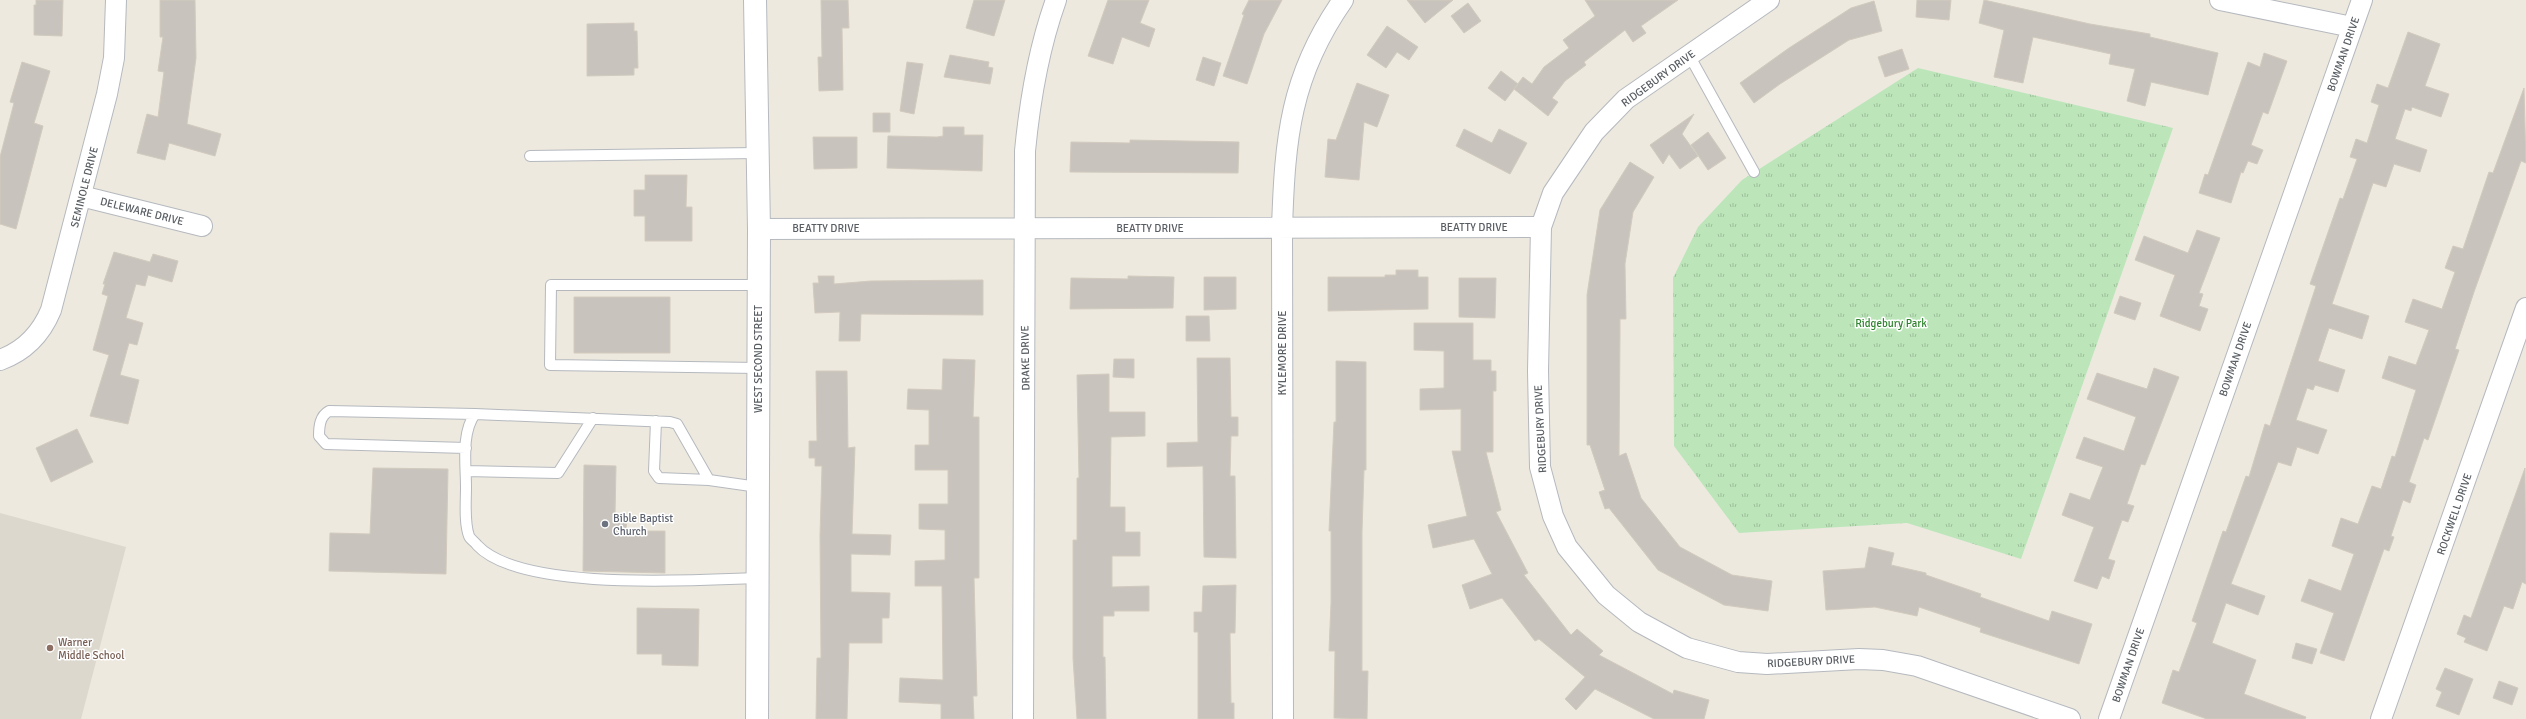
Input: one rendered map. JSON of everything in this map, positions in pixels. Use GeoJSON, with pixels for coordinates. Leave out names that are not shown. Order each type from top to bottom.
{"type":"FeatureCollection","features":[{"type":"Feature","properties":{"kind":"main road","name":"WEST SECOND STREET"},"geometry":{"type":"LineString","coordinates":[[755,0],[758,228],[757,719]]}},
{"type":"Feature","properties":{"kind":"street","name":"SEMINOLE DRIVE"},"geometry":{"type":"LineString","coordinates":[[5,358],[32,341],[46,321],[62,270],[111,72],[116,0]]}},
{"type":"Feature","properties":{"kind":"street","name":"DRAKE DRIVE"},"geometry":{"type":"LineString","coordinates":[[1023,719],[1026,442],[1024,228],[1025,151],[1029,104],[1038,58],[1056,0]]}},
{"type":"Feature","properties":{"kind":"street","name":"KYLEMORE DRIVE"},"geometry":{"type":"LineString","coordinates":[[1283,719],[1282,228],[1285,153],[1296,94],[1312,51],[1324,27],[1343,0]]}},
{"type":"Feature","properties":{"kind":"street","name":"RIDGEBURY DRIVE"},"geometry":{"type":"LineString","coordinates":[[1769,0],[1626,99],[1594,132],[1553,193],[1541,227],[1538,371],[1539,449],[1543,481],[1553,516],[1568,547],[1617,605],[1664,637],[1714,657],[1768,664],[1859,659],[1903,663],[1917,666],[2070,719]]}},
{"type":"Feature","properties":{"kind":"street"},"geometry":{"type":"LineString","coordinates":[[2220,0],[2352,27]]}},
{"type":"Feature","properties":{"kind":"street","name":"BOWMAN DRIVE"},"geometry":{"type":"LineString","coordinates":[[2109,719],[2362,0]]}},
{"type":"Feature","properties":{"kind":"street","name":"DELEWARE DRIVE"},"geometry":{"type":"LineString","coordinates":[[81,196],[202,226]]}},
{"type":"Feature","properties":{"kind":"street","name":"BEATTY DRIVE"},"geometry":{"type":"LineString","coordinates":[[758,228],[1541,227]]}},
{"type":"Feature","properties":{"kind":"street","name":"ROCKWELL DRIVE"},"geometry":{"type":"LineString","coordinates":[[2381,719],[2526,308]]}},
{"type":"Feature","properties":{"kind":"lane"},"geometry":{"type":"LineString","coordinates":[[1689,55],[1754,172]]}},
{"type":"Feature","properties":{"kind":"lane"},"geometry":{"type":"LineString","coordinates":[[530,156],[757,153]]}},
{"type":"Feature","properties":{"kind":"lane"},"geometry":{"type":"LineString","coordinates":[[758,285],[551,285],[550,365],[758,368]]}},
{"type":"Feature","properties":{"kind":"lane"},"geometry":{"type":"LineString","coordinates":[[466,448],[326,444],[319,436],[319,429],[322,418],[329,411],[475,414],[656,421],[677,424],[709,480]]}},
{"type":"Feature","properties":{"kind":"lane"},"geometry":{"type":"LineString","coordinates":[[475,414],[469,421],[466,448],[469,536],[486,555],[539,574],[610,580],[758,578]]}},
{"type":"Feature","properties":{"kind":"lane"},"geometry":{"type":"LineString","coordinates":[[466,471],[558,473],[593,418]]}},
{"type":"Feature","properties":{"kind":"lane"},"geometry":{"type":"LineString","coordinates":[[656,421],[655,475],[659,478],[709,480],[758,487]]}},
{"type":"Feature","properties":{"kind":"shaded area","name":"Warner Middle School"},"geometry":{"type":"Polygon","coordinates":[[[0,513],[126,547],[81,719],[0,719],[0,513]]]}},
{"type":"Feature","properties":{"kind":"green space","name":"Ridgebury Park"},"geometry":{"type":"Polygon","coordinates":[[[1918,68],[2173,128],[2021,559],[1907,523],[1739,533],[1674,446],[1673,278],[1698,227],[1742,180],[1918,68]]]}},
{"type":"Feature","properties":{"kind":"building"},"geometry":{"type":"Polygon","coordinates":[[[36,0],[63,0],[62,36],[34,35],[34,5],[36,5],[36,0]]]}},
{"type":"Feature","properties":{"kind":"building"},"geometry":{"type":"Polygon","coordinates":[[[160,0],[195,0],[196,58],[187,124],[221,134],[215,156],[169,143],[165,160],[137,153],[147,114],[158,117],[164,72],[158,71],[163,37],[160,37],[160,0]]]}},
{"type":"Feature","properties":{"kind":"building"},"geometry":{"type":"Polygon","coordinates":[[[821,0],[848,0],[849,28],[842,28],[843,90],[819,91],[818,57],[822,57],[821,0]]]}},
{"type":"Feature","properties":{"kind":"building"},"geometry":{"type":"Polygon","coordinates":[[[974,0],[1005,0],[994,36],[966,28],[974,0]]]}},
{"type":"Feature","properties":{"kind":"building"},"geometry":{"type":"Polygon","coordinates":[[[1108,0],[1149,0],[1140,23],[1155,29],[1149,47],[1122,37],[1113,64],[1088,56],[1108,0]]]}},
{"type":"Feature","properties":{"kind":"building"},"geometry":{"type":"Polygon","coordinates":[[[1249,0],[1282,0],[1264,34],[1247,84],[1223,76],[1244,15],[1242,14],[1249,0]]]}},
{"type":"Feature","properties":{"kind":"building"},"geometry":{"type":"Polygon","coordinates":[[[1407,0],[1453,0],[1425,23],[1407,0]]]}},
{"type":"Feature","properties":{"kind":"building"},"geometry":{"type":"Polygon","coordinates":[[[1585,0],[1678,0],[1641,26],[1646,33],[1633,42],[1625,30],[1584,62],[1586,65],[1565,81],[1552,98],[1558,102],[1548,116],[1514,89],[1523,77],[1532,84],[1544,67],[1569,48],[1563,40],[1595,16],[1585,0]]]}},
{"type":"Feature","properties":{"kind":"building"},"geometry":{"type":"Polygon","coordinates":[[[1917,0],[1951,0],[1949,20],[1916,17],[1917,0]]]}},
{"type":"Feature","properties":{"kind":"building"},"geometry":{"type":"Polygon","coordinates":[[[1984,0],[2090,24],[2150,34],[2150,37],[2218,53],[2208,95],[2151,82],[2145,106],[2127,101],[2135,69],[2109,64],[2111,54],[2033,37],[2023,83],[1994,77],[2004,30],[1979,23],[1984,0]]]}},
{"type":"Feature","properties":{"kind":"building"},"geometry":{"type":"Polygon","coordinates":[[[1874,1],[1882,31],[1849,40],[1780,84],[1754,103],[1740,83],[1789,48],[1851,8],[1874,1]]]}},
{"type":"Feature","properties":{"kind":"building"},"geometry":{"type":"Polygon","coordinates":[[[1468,3],[1481,21],[1464,33],[1451,16],[1468,3]]]}},
{"type":"Feature","properties":{"kind":"building"},"geometry":{"type":"Polygon","coordinates":[[[634,23],[634,31],[637,31],[638,68],[634,68],[634,75],[587,76],[587,24],[634,23]]]}},
{"type":"Feature","properties":{"kind":"building"},"geometry":{"type":"Polygon","coordinates":[[[1387,26],[1418,47],[1409,60],[1397,52],[1386,68],[1367,55],[1387,26]]]}},
{"type":"Feature","properties":{"kind":"building"},"geometry":{"type":"Polygon","coordinates":[[[2408,32],[2440,44],[2425,86],[2449,94],[2441,117],[2412,107],[2411,111],[2405,109],[2395,139],[2427,150],[2420,172],[2394,164],[2386,187],[2373,183],[2332,304],[2369,316],[2362,339],[2329,328],[2318,361],[2345,370],[2338,392],[2315,385],[2313,390],[2307,388],[2296,420],[2327,430],[2318,454],[2297,447],[2291,466],[2278,462],[2231,584],[2265,596],[2258,615],[2226,603],[2212,643],[2256,660],[2244,694],[2306,717],[2305,719],[2207,719],[2162,703],[2173,670],[2179,672],[2197,623],[2192,621],[2223,531],[2226,532],[2246,476],[2249,477],[2265,424],[2270,426],[2316,286],[2310,284],[2340,198],[2343,199],[2357,159],[2350,157],[2356,139],[2367,143],[2379,105],[2371,102],[2377,84],[2388,88],[2408,32]]]}},
{"type":"Feature","properties":{"kind":"building"},"geometry":{"type":"Polygon","coordinates":[[[1902,49],[1909,69],[1885,77],[1878,57],[1902,49]]]}},
{"type":"Feature","properties":{"kind":"building"},"geometry":{"type":"Polygon","coordinates":[[[2264,53],[2287,61],[2268,114],[2263,112],[2251,145],[2263,150],[2257,164],[2248,161],[2243,173],[2241,172],[2231,203],[2199,193],[2205,174],[2208,175],[2248,62],[2260,67],[2264,53]]]}},
{"type":"Feature","properties":{"kind":"building"},"geometry":{"type":"Polygon","coordinates":[[[950,55],[989,62],[988,67],[993,68],[990,84],[944,77],[950,55]]]}},
{"type":"Feature","properties":{"kind":"building"},"geometry":{"type":"Polygon","coordinates":[[[1203,57],[1221,63],[1214,86],[1196,80],[1203,57]]]}},
{"type":"Feature","properties":{"kind":"building"},"geometry":{"type":"Polygon","coordinates":[[[22,62],[50,71],[34,123],[43,126],[16,229],[0,224],[0,157],[14,103],[10,102],[22,62]]]}},
{"type":"Feature","properties":{"kind":"building"},"geometry":{"type":"Polygon","coordinates":[[[907,62],[923,64],[914,114],[900,111],[907,62]]]}},
{"type":"Feature","properties":{"kind":"building"},"geometry":{"type":"Polygon","coordinates":[[[1501,71],[1518,84],[1505,101],[1488,88],[1501,71]]]}},
{"type":"Feature","properties":{"kind":"building"},"geometry":{"type":"Polygon","coordinates":[[[1357,83],[1389,95],[1377,127],[1364,122],[1359,180],[1325,177],[1328,139],[1336,140],[1357,83]]]}},
{"type":"Feature","properties":{"kind":"building"},"geometry":{"type":"Polygon","coordinates":[[[2524,88],[2526,163],[2521,161],[2455,349],[2459,350],[2428,440],[2424,438],[2409,482],[2416,485],[2410,503],[2403,500],[2391,536],[2394,537],[2389,551],[2384,549],[2344,661],[2320,653],[2334,613],[2301,601],[2309,579],[2341,591],[2354,554],[2332,546],[2341,518],[2358,524],[2372,486],[2381,489],[2392,456],[2395,457],[2416,390],[2382,378],[2389,356],[2416,365],[2429,330],[2405,322],[2413,299],[2442,309],[2455,272],[2445,268],[2453,246],[2463,249],[2489,172],[2493,173],[2524,88]]]}},
{"type":"Feature","properties":{"kind":"building"},"geometry":{"type":"Polygon","coordinates":[[[873,113],[890,113],[890,132],[873,132],[873,113]]]}},
{"type":"Feature","properties":{"kind":"building"},"geometry":{"type":"Polygon","coordinates":[[[1694,114],[1682,134],[1698,156],[1680,169],[1669,154],[1663,164],[1650,145],[1694,114]]]}},
{"type":"Feature","properties":{"kind":"building"},"geometry":{"type":"Polygon","coordinates":[[[943,127],[964,127],[964,135],[983,135],[982,171],[887,168],[888,136],[937,137],[943,136],[943,127]]]}},
{"type":"Feature","properties":{"kind":"building"},"geometry":{"type":"Polygon","coordinates":[[[1464,129],[1492,143],[1499,129],[1527,143],[1510,174],[1456,146],[1464,129]]]}},
{"type":"Feature","properties":{"kind":"building"},"geometry":{"type":"Polygon","coordinates":[[[1708,132],[1726,158],[1708,170],[1691,145],[1708,132]]]}},
{"type":"Feature","properties":{"kind":"building"},"geometry":{"type":"Polygon","coordinates":[[[813,137],[857,137],[857,168],[814,169],[813,137]]]}},
{"type":"Feature","properties":{"kind":"building"},"geometry":{"type":"Polygon","coordinates":[[[1130,140],[1239,142],[1238,173],[1070,172],[1071,142],[1130,143],[1130,140]]]}},
{"type":"Feature","properties":{"kind":"building"},"geometry":{"type":"Polygon","coordinates":[[[1630,162],[1654,177],[1633,212],[1625,264],[1626,319],[1620,319],[1619,456],[1626,453],[1641,498],[1680,547],[1732,575],[1772,581],[1768,611],[1724,605],[1658,570],[1609,508],[1605,509],[1599,492],[1605,490],[1590,445],[1587,445],[1587,295],[1600,210],[1630,162]]]}},
{"type":"Feature","properties":{"kind":"building"},"geometry":{"type":"Polygon","coordinates":[[[645,175],[687,175],[686,207],[692,207],[692,241],[645,241],[645,216],[634,216],[634,190],[645,190],[645,175]]]}},
{"type":"Feature","properties":{"kind":"building"},"geometry":{"type":"Polygon","coordinates":[[[2197,230],[2220,238],[2199,293],[2203,294],[2199,306],[2208,309],[2200,331],[2160,316],[2175,275],[2135,260],[2144,236],[2188,253],[2197,230]]]}},
{"type":"Feature","properties":{"kind":"building"},"geometry":{"type":"Polygon","coordinates":[[[114,252],[150,262],[153,254],[178,261],[172,282],[148,275],[145,286],[136,284],[126,318],[143,323],[137,345],[129,343],[120,375],[139,380],[128,424],[90,416],[109,355],[93,350],[108,296],[102,294],[105,284],[103,284],[114,252]]]}},
{"type":"Feature","properties":{"kind":"building"},"geometry":{"type":"Polygon","coordinates":[[[1396,270],[1418,270],[1418,277],[1428,277],[1428,309],[1328,311],[1328,277],[1385,277],[1385,275],[1396,275],[1396,270]]]}},
{"type":"Feature","properties":{"kind":"building"},"geometry":{"type":"Polygon","coordinates":[[[818,276],[834,276],[834,284],[871,281],[983,280],[983,315],[861,314],[860,341],[839,341],[840,312],[815,313],[813,283],[819,283],[818,276]]]}},
{"type":"Feature","properties":{"kind":"building"},"geometry":{"type":"Polygon","coordinates":[[[1128,276],[1174,277],[1173,308],[1070,309],[1071,278],[1128,279],[1128,276]]]}},
{"type":"Feature","properties":{"kind":"building"},"geometry":{"type":"Polygon","coordinates":[[[1204,277],[1236,277],[1236,309],[1204,310],[1204,277]]]}},
{"type":"Feature","properties":{"kind":"building"},"geometry":{"type":"Polygon","coordinates":[[[1459,278],[1496,278],[1495,318],[1459,317],[1459,278]]]}},
{"type":"Feature","properties":{"kind":"building"},"geometry":{"type":"Polygon","coordinates":[[[2120,296],[2141,303],[2135,320],[2114,313],[2120,296]]]}},
{"type":"Feature","properties":{"kind":"building"},"geometry":{"type":"Polygon","coordinates":[[[574,297],[670,297],[670,353],[574,353],[574,297]]]}},
{"type":"Feature","properties":{"kind":"building"},"geometry":{"type":"Polygon","coordinates":[[[1186,316],[1209,316],[1210,341],[1186,341],[1186,316]]]}},
{"type":"Feature","properties":{"kind":"building"},"geometry":{"type":"Polygon","coordinates":[[[1414,323],[1473,323],[1473,360],[1491,360],[1491,371],[1496,371],[1496,391],[1493,391],[1493,452],[1486,452],[1501,510],[1496,512],[1528,573],[1524,575],[1571,635],[1577,629],[1603,651],[1599,655],[1673,694],[1674,690],[1709,700],[1704,719],[1654,719],[1595,689],[1576,710],[1565,699],[1585,677],[1539,639],[1535,641],[1502,598],[1470,609],[1462,585],[1492,574],[1474,539],[1433,548],[1428,525],[1467,516],[1452,451],[1461,451],[1461,409],[1420,410],[1420,389],[1444,388],[1444,351],[1414,350],[1414,323]]]}},
{"type":"Feature","properties":{"kind":"building"},"geometry":{"type":"Polygon","coordinates":[[[1197,358],[1230,358],[1231,417],[1238,417],[1238,436],[1231,436],[1230,476],[1235,476],[1236,558],[1204,557],[1203,466],[1167,467],[1167,443],[1198,442],[1197,358]]]}},
{"type":"Feature","properties":{"kind":"building"},"geometry":{"type":"Polygon","coordinates":[[[943,359],[975,360],[973,417],[979,417],[979,578],[974,578],[977,696],[973,696],[974,719],[941,719],[941,704],[899,702],[900,678],[943,680],[942,586],[915,586],[915,561],[945,560],[945,530],[919,529],[919,504],[948,504],[948,470],[915,470],[915,445],[929,445],[929,410],[907,409],[908,389],[942,390],[943,359]]]}},
{"type":"Feature","properties":{"kind":"building"},"geometry":{"type":"Polygon","coordinates":[[[1114,359],[1134,359],[1134,378],[1113,377],[1114,359]]]}},
{"type":"Feature","properties":{"kind":"building"},"geometry":{"type":"Polygon","coordinates":[[[1336,361],[1366,362],[1366,470],[1364,470],[1362,532],[1362,671],[1368,671],[1367,719],[1334,718],[1335,651],[1329,651],[1331,531],[1329,531],[1334,422],[1336,422],[1336,361]]]}},
{"type":"Feature","properties":{"kind":"building"},"geometry":{"type":"Polygon","coordinates":[[[2154,368],[2179,377],[2145,465],[2141,464],[2127,504],[2134,506],[2128,522],[2122,520],[2108,559],[2115,561],[2109,579],[2102,576],[2097,589],[2074,581],[2094,527],[2062,515],[2070,493],[2090,500],[2103,467],[2076,458],[2084,437],[2124,451],[2136,417],[2087,399],[2097,373],[2147,389],[2154,368]]]}},
{"type":"Feature","properties":{"kind":"building"},"geometry":{"type":"Polygon","coordinates":[[[816,371],[847,371],[848,448],[855,447],[852,534],[891,535],[890,555],[851,554],[851,592],[890,593],[889,618],[882,618],[882,643],[849,643],[847,719],[816,719],[817,658],[821,658],[820,536],[822,466],[815,466],[815,458],[809,458],[809,441],[817,441],[816,371]]]}},
{"type":"Feature","properties":{"kind":"building"},"geometry":{"type":"Polygon","coordinates":[[[1109,374],[1109,412],[1145,412],[1145,436],[1111,437],[1110,507],[1125,507],[1125,532],[1140,532],[1140,556],[1112,556],[1112,587],[1149,586],[1149,611],[1114,611],[1114,616],[1103,616],[1106,719],[1077,719],[1073,658],[1073,540],[1077,540],[1077,478],[1079,478],[1077,375],[1109,374]]]}},
{"type":"Feature","properties":{"kind":"building"},"geometry":{"type":"Polygon","coordinates":[[[77,429],[93,462],[51,482],[36,448],[77,429]]]}},
{"type":"Feature","properties":{"kind":"building","name":"Bible Baptist Church"},"geometry":{"type":"Polygon","coordinates":[[[584,465],[616,466],[615,517],[627,517],[626,531],[665,531],[665,573],[583,571],[584,465]]]}},
{"type":"Feature","properties":{"kind":"building"},"geometry":{"type":"Polygon","coordinates":[[[373,468],[448,469],[446,574],[329,571],[330,533],[370,534],[373,468]]]}},
{"type":"Feature","properties":{"kind":"building"},"geometry":{"type":"Polygon","coordinates":[[[2525,468],[2526,584],[2522,582],[2513,609],[2504,606],[2487,651],[2464,642],[2466,638],[2457,634],[2464,615],[2471,618],[2525,468]]]}},
{"type":"Feature","properties":{"kind":"building"},"geometry":{"type":"Polygon","coordinates":[[[1869,547],[1894,553],[1891,565],[1926,573],[1926,575],[1981,594],[1980,597],[2049,621],[2052,611],[2092,624],[2079,664],[1980,632],[1981,628],[1919,607],[1917,616],[1875,607],[1826,610],[1823,571],[1865,568],[1869,547]]]}},
{"type":"Feature","properties":{"kind":"building"},"geometry":{"type":"Polygon","coordinates":[[[1236,585],[1235,633],[1230,633],[1231,703],[1234,703],[1234,719],[1198,719],[1198,632],[1194,632],[1194,612],[1202,612],[1203,586],[1236,585]]]}},
{"type":"Feature","properties":{"kind":"building"},"geometry":{"type":"Polygon","coordinates":[[[637,608],[699,609],[698,666],[662,665],[662,654],[637,654],[637,608]]]}},
{"type":"Feature","properties":{"kind":"building"},"geometry":{"type":"Polygon","coordinates":[[[2296,643],[2317,649],[2312,664],[2292,658],[2296,643]]]}},
{"type":"Feature","properties":{"kind":"building"},"geometry":{"type":"Polygon","coordinates":[[[2445,668],[2473,679],[2459,715],[2436,706],[2442,692],[2436,689],[2445,668]]]}},
{"type":"Feature","properties":{"kind":"building"},"geometry":{"type":"Polygon","coordinates":[[[2499,681],[2518,688],[2512,705],[2493,698],[2499,681]]]}},
{"type":"Feature","properties":{"kind":"place","name":"Bible Baptist Church"},"geometry":{"type":"Point","coordinates":[605,524]}},
{"type":"Feature","properties":{"kind":"place","name":"Warner Middle School"},"geometry":{"type":"Point","coordinates":[50,648]}}]}
